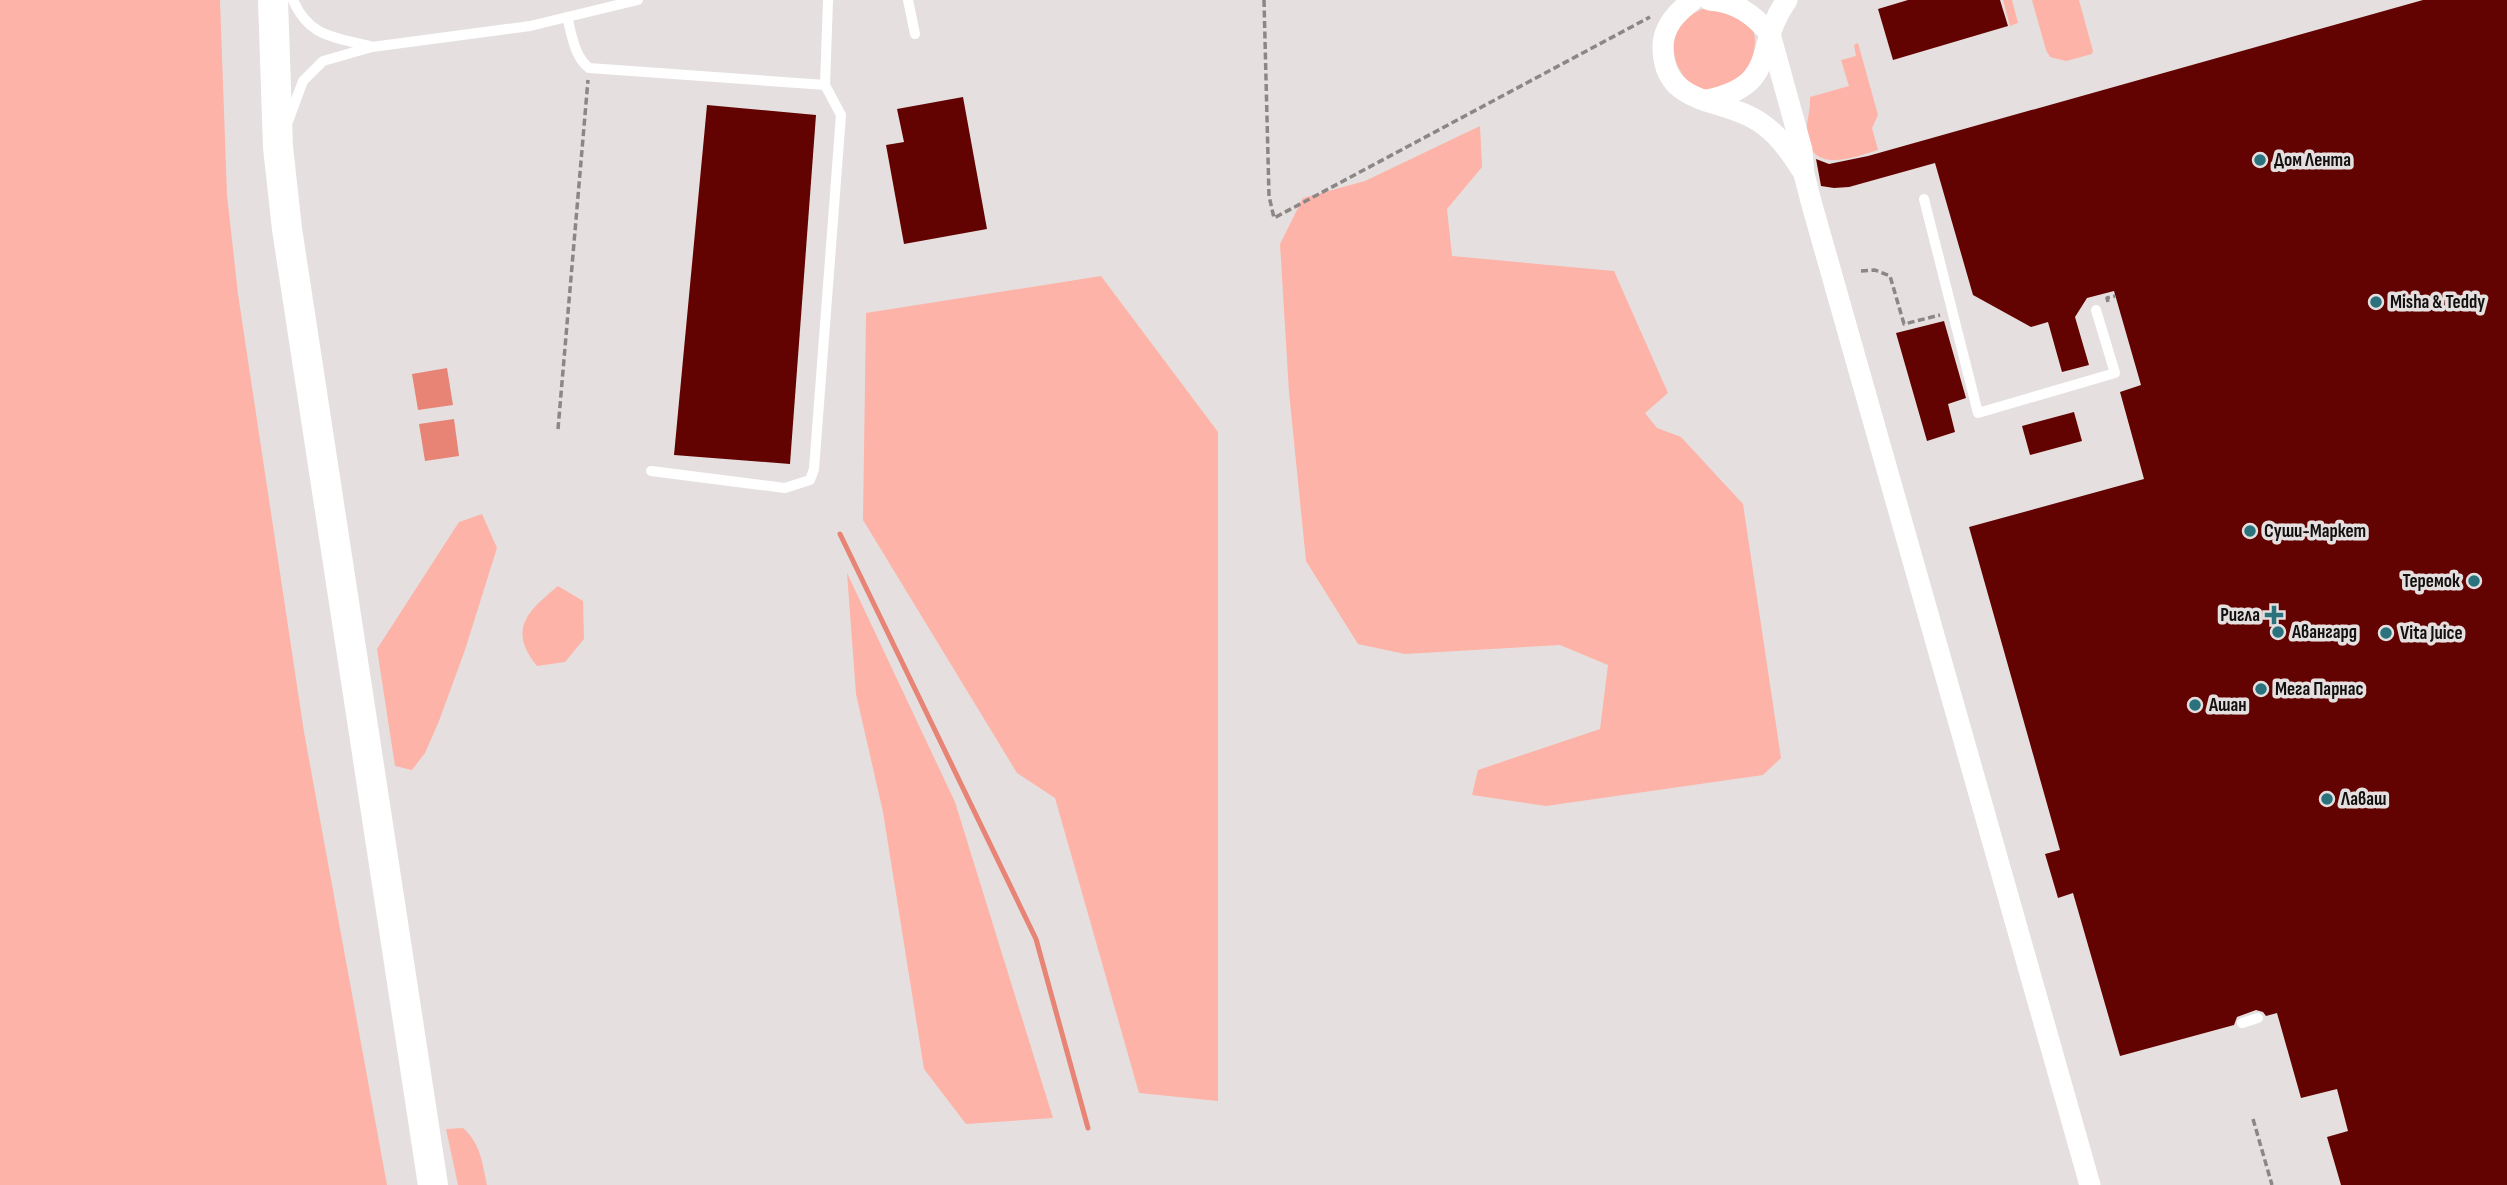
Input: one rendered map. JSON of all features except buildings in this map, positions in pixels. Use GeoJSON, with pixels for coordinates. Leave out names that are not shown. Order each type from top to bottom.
{"type":"FeatureCollection","features":[{"type":"Feature","properties":{"kind":"main road"},"geometry":{"type":"LineString","coordinates":[[273,0],[278,146],[291,256],[433,1185]]}},
{"type":"Feature","properties":{"kind":"street"},"geometry":{"type":"LineString","coordinates":[[1709,0],[1738,6],[1758,19],[1770,34],[1802,150],[1804,174],[2090,1185]]}},
{"type":"Feature","properties":{"kind":"street"},"geometry":{"type":"LineString","coordinates":[[1705,101],[1742,89],[1754,78],[1763,60],[1770,34],[1787,0]]}},
{"type":"Feature","properties":{"kind":"street"},"geometry":{"type":"LineString","coordinates":[[1686,5],[1670,23],[1663,42],[1663,62],[1671,80],[1688,94],[1757,120],[1778,136],[1804,174]]}},
{"type":"Feature","properties":{"kind":"lane"},"geometry":{"type":"LineString","coordinates":[[293,0],[300,17],[318,33],[372,47]]}},
{"type":"Feature","properties":{"kind":"lane"},"geometry":{"type":"LineString","coordinates":[[586,0],[586,12]]}},
{"type":"Feature","properties":{"kind":"lane"},"geometry":{"type":"LineString","coordinates":[[278,146],[303,80],[323,61],[372,47],[530,26],[638,0]]}},
{"type":"Feature","properties":{"kind":"lane"},"geometry":{"type":"LineString","coordinates":[[651,471],[785,488],[810,480],[814,469],[841,115],[825,85],[828,0]]}},
{"type":"Feature","properties":{"kind":"lane"},"geometry":{"type":"LineString","coordinates":[[908,0],[915,34]]}},
{"type":"Feature","properties":{"kind":"lane"},"geometry":{"type":"LineString","coordinates":[[567,17],[581,61],[589,68],[825,85]]}},
{"type":"Feature","properties":{"kind":"lane"},"geometry":{"type":"LineString","coordinates":[[1924,199],[1978,412],[2115,373],[2096,310]]}},
{"type":"Feature","properties":{"kind":"lane"},"geometry":{"type":"LineString","coordinates":[[2242,1023],[2258,1018]]}},
{"type":"Feature","properties":{"kind":"path"},"geometry":{"type":"LineString","coordinates":[[1264,0],[1269,196],[1275,218],[1655,14],[1686,5]]}},
{"type":"Feature","properties":{"kind":"path"},"geometry":{"type":"LineString","coordinates":[[558,429],[589,68]]}},
{"type":"Feature","properties":{"kind":"path"},"geometry":{"type":"LineString","coordinates":[[1861,271],[1875,270],[1890,276],[1904,324],[1951,312]]}},
{"type":"Feature","properties":{"kind":"path"},"geometry":{"type":"LineString","coordinates":[[2253,1119],[2272,1185]]}},
{"type":"Feature","properties":{"kind":"shaded area"},"geometry":{"type":"Polygon","coordinates":[[[0,0],[220,0],[227,195],[238,294],[304,732],[387,1185],[0,1185],[0,0]]]}},
{"type":"Feature","properties":{"kind":"shaded area"},"geometry":{"type":"Polygon","coordinates":[[[2003,0],[2012,0],[2018,23],[2010,26],[2003,0]]]}},
{"type":"Feature","properties":{"kind":"shaded area"},"geometry":{"type":"Polygon","coordinates":[[[2032,0],[2079,0],[2092,54],[2066,61],[2050,57],[2032,0]]]}},
{"type":"Feature","properties":{"kind":"shaded area"},"geometry":{"type":"Polygon","coordinates":[[[1708,7],[1744,21],[1754,33],[1755,42],[1750,71],[1717,90],[1704,90],[1692,84],[1682,74],[1674,45],[1678,30],[1689,17],[1708,7]]]}},
{"type":"Feature","properties":{"kind":"shaded area"},"geometry":{"type":"Polygon","coordinates":[[[1858,43],[1878,115],[1872,128],[1878,150],[1847,159],[1826,159],[1817,156],[1807,137],[1810,97],[1849,86],[1841,60],[1856,56],[1854,45],[1858,43]]]}},
{"type":"Feature","properties":{"kind":"shaded area"},"geometry":{"type":"Polygon","coordinates":[[[1480,126],[1482,167],[1447,209],[1452,256],[1614,271],[1668,393],[1645,413],[1657,428],[1681,437],[1743,504],[1781,758],[1763,775],[1546,806],[1472,795],[1478,770],[1600,729],[1608,665],[1560,645],[1405,654],[1358,644],[1306,561],[1289,392],[1280,244],[1303,198],[1365,181],[1480,126]]]}},
{"type":"Feature","properties":{"kind":"shaded area"},"geometry":{"type":"Polygon","coordinates":[[[1101,276],[1218,432],[1218,1101],[1139,1093],[1055,798],[1017,773],[863,520],[866,313],[1101,276]]]}},
{"type":"Feature","properties":{"kind":"shaded area"},"geometry":{"type":"Polygon","coordinates":[[[447,368],[453,405],[418,410],[412,374],[447,368]]]}},
{"type":"Feature","properties":{"kind":"shaded area"},"geometry":{"type":"Polygon","coordinates":[[[454,419],[459,456],[425,461],[419,424],[454,419]]]}},
{"type":"Feature","properties":{"kind":"shaded area"},"geometry":{"type":"Polygon","coordinates":[[[482,514],[497,548],[465,650],[425,753],[412,770],[395,766],[377,649],[459,522],[482,514]]]}},
{"type":"Feature","properties":{"kind":"shaded area"},"geometry":{"type":"Polygon","coordinates":[[[847,573],[955,802],[1053,1118],[966,1124],[924,1069],[883,812],[856,694],[847,573]]]}},
{"type":"Feature","properties":{"kind":"shaded area"},"geometry":{"type":"Polygon","coordinates":[[[558,586],[583,601],[584,639],[565,662],[537,666],[523,641],[525,622],[538,604],[558,586]]]}},
{"type":"Feature","properties":{"kind":"shaded area"},"geometry":{"type":"Polygon","coordinates":[[[463,1128],[477,1147],[487,1185],[458,1185],[446,1129],[463,1128]]]}},
{"type":"Feature","properties":{"kind":"waterway"},"geometry":{"type":"LineString","coordinates":[[840,534],[1036,939],[1088,1128]]}},
{"type":"Feature","properties":{"kind":"place","name":"Дом Лента"},"geometry":{"type":"Point","coordinates":[2260,160]}},
{"type":"Feature","properties":{"kind":"place","name":"Misha & Teddy"},"geometry":{"type":"Point","coordinates":[2376,302]}},
{"type":"Feature","properties":{"kind":"place","name":"Суши-Маркет"},"geometry":{"type":"Point","coordinates":[2250,531]}},
{"type":"Feature","properties":{"kind":"place","name":"Теремок"},"geometry":{"type":"Point","coordinates":[2474,581]}},
{"type":"Feature","properties":{"kind":"place","name":"Ригла"},"geometry":{"type":"Point","coordinates":[2274,615]}},
{"type":"Feature","properties":{"kind":"place","name":"Авангард"},"geometry":{"type":"Point","coordinates":[2278,632]}},
{"type":"Feature","properties":{"kind":"place","name":"Vita Juice"},"geometry":{"type":"Point","coordinates":[2386,633]}},
{"type":"Feature","properties":{"kind":"place","name":"Мега Парнас"},"geometry":{"type":"Point","coordinates":[2261,689]}},
{"type":"Feature","properties":{"kind":"place","name":"Ашан"},"geometry":{"type":"Point","coordinates":[2195,705]}},
{"type":"Feature","properties":{"kind":"place","name":"Лаваш"},"geometry":{"type":"Point","coordinates":[2327,799]}}]}
